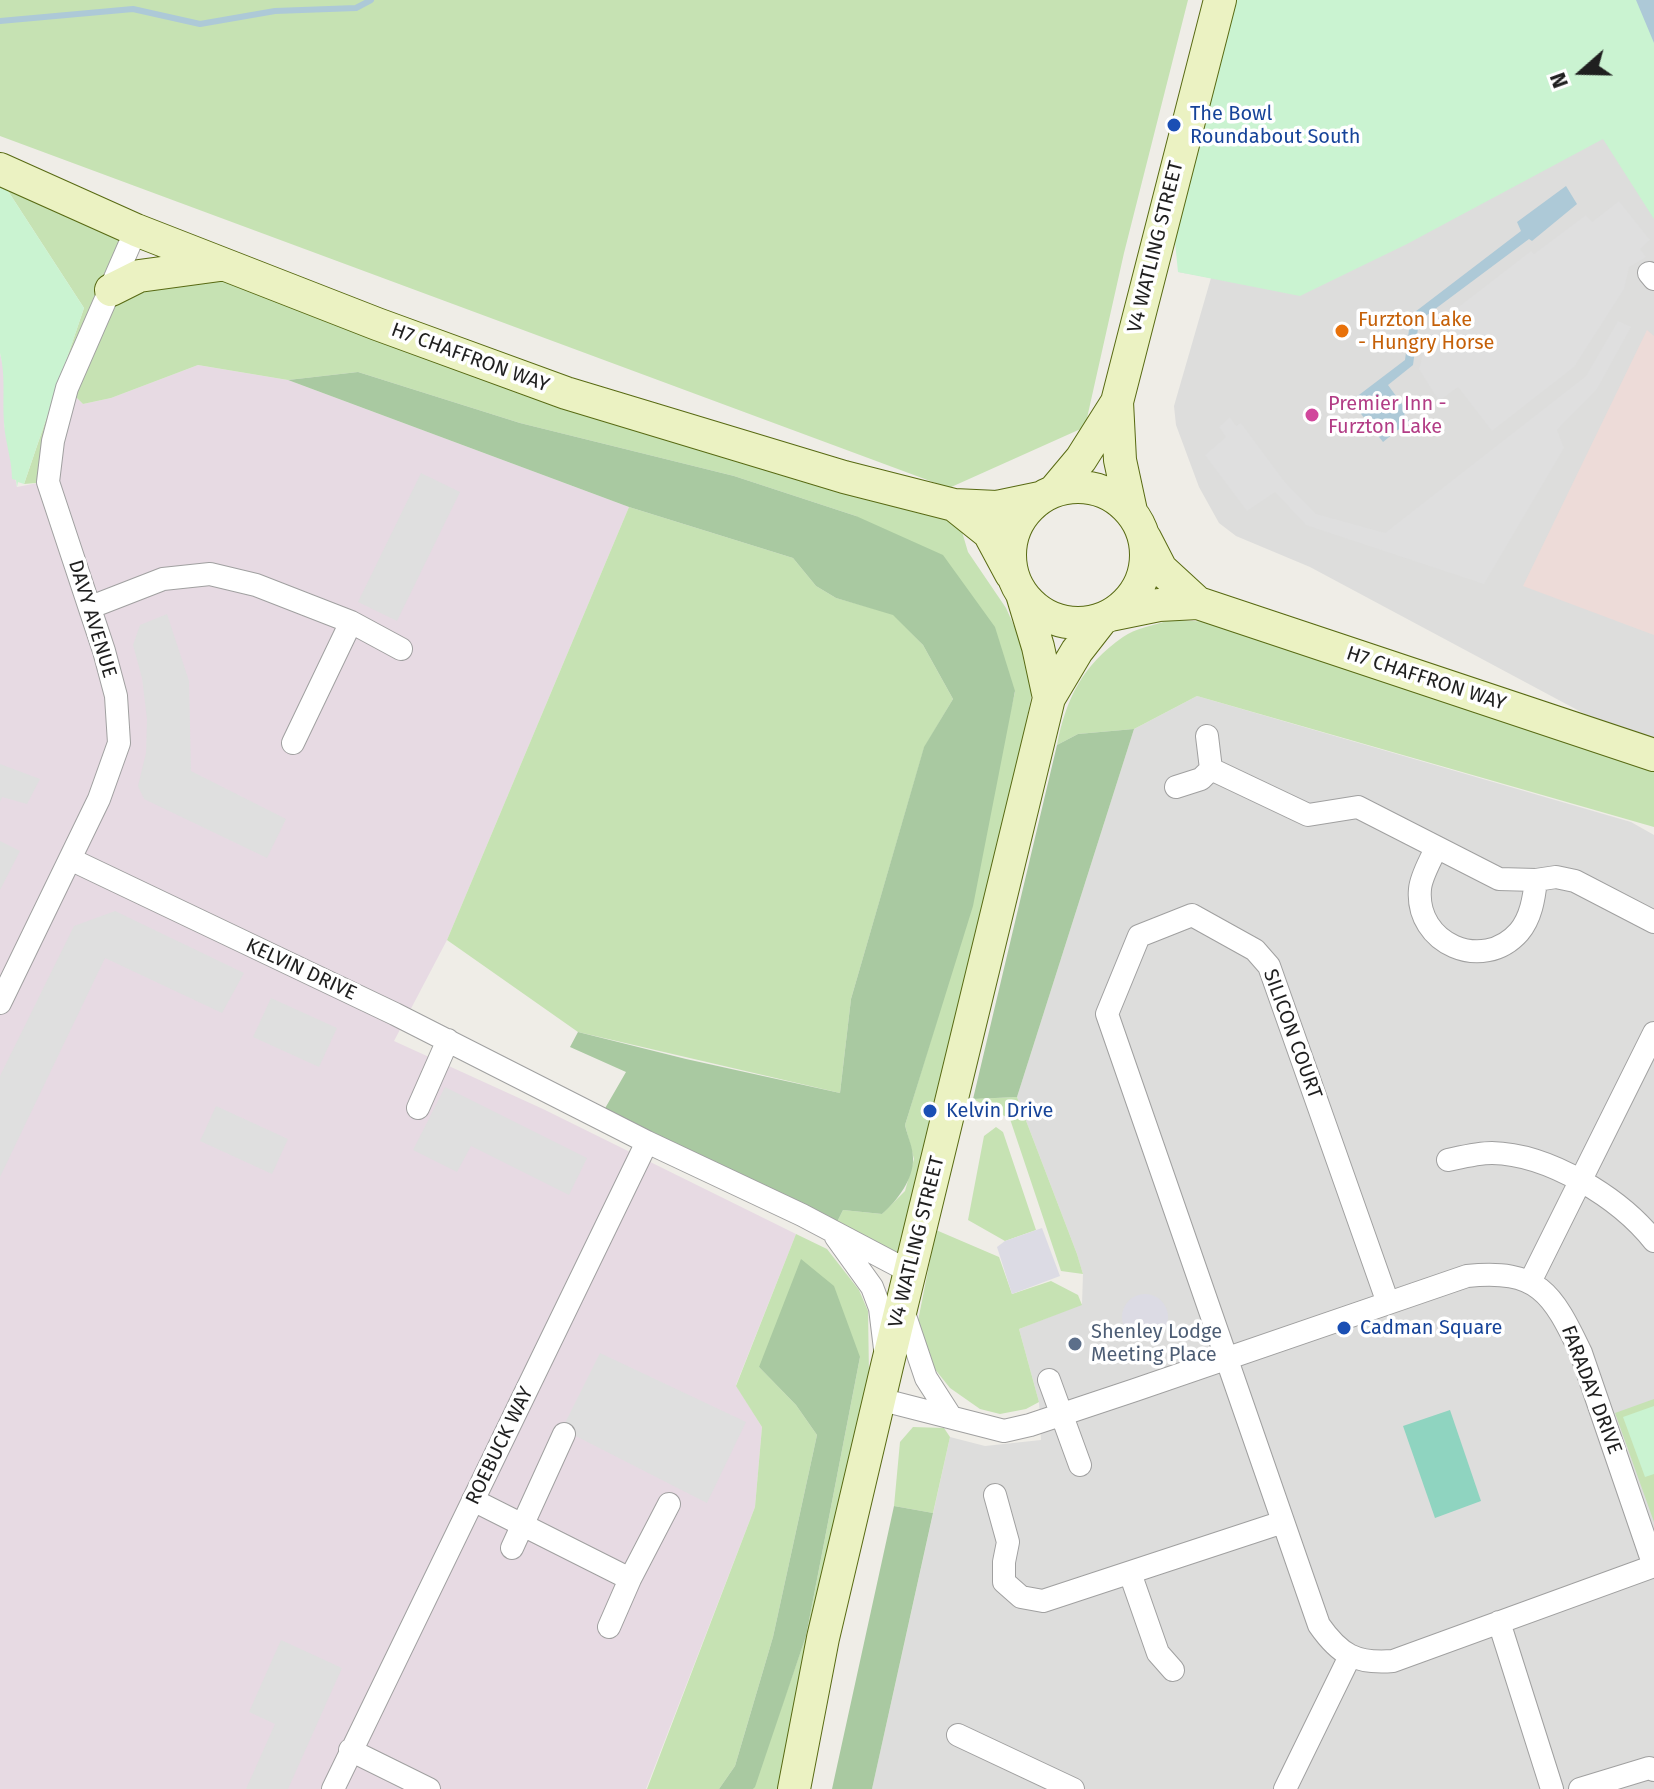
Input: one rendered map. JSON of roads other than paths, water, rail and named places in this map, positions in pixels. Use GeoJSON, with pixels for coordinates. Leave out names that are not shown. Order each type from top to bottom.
{"type":"FeatureCollection","features":[{"type":"Feature","properties":{"kind":"street","name":"V4 WATLING STREET"},"geometry":{"type":"LineString","coordinates":[[1137,523],[1120,460],[1117,402],[1220,0]]}},
{"type":"Feature","properties":{"kind":"street","name":"H7 CHAFFRON WAY"},"geometry":{"type":"LineString","coordinates":[[0,169],[136,230],[377,324],[566,393],[844,477],[954,505],[997,507],[1048,494]]}},
{"type":"Feature","properties":{"kind":"street","name":"DAVY AVENUE"},"geometry":{"type":"LineString","coordinates":[[0,1003],[99,799],[119,743],[116,696],[91,607],[48,482],[53,441],[67,388],[136,230]]}},
{"type":"Feature","properties":{"kind":"street"},"geometry":{"type":"LineString","coordinates":[[111,290],[139,276],[223,264]]}},
{"type":"Feature","properties":{"kind":"street","name":"V4 WATLING STREET"},"geometry":{"type":"LineString","coordinates":[[1048,494],[1081,459],[1117,402]]}},
{"type":"Feature","properties":{"kind":"street"},"geometry":{"type":"LineString","coordinates":[[1076,486],[1096,489],[1115,497],[1137,523],[1146,559],[1141,582],[1128,601],[1106,617],[1087,622],[1058,620],[1044,614],[1018,587],[1010,562],[1016,526],[1026,510],[1048,494],[1076,486]]}},
{"type":"Feature","properties":{"kind":"street","name":"H7 CHAFFRON WAY"},"geometry":{"type":"LineString","coordinates":[[954,505],[989,533],[1018,587]]}},
{"type":"Feature","properties":{"kind":"street","name":"H7 CHAFFRON WAY"},"geometry":{"type":"LineString","coordinates":[[1137,523],[1161,569],[1198,603]]}},
{"type":"Feature","properties":{"kind":"street"},"geometry":{"type":"LineString","coordinates":[[91,607],[163,579],[210,574],[256,585],[351,622],[401,649]]}},
{"type":"Feature","properties":{"kind":"street","name":"V4 WATLING STREET"},"geometry":{"type":"LineString","coordinates":[[1018,587],[1038,647],[1049,698]]}},
{"type":"Feature","properties":{"kind":"street","name":"H7 CHAFFRON WAY"},"geometry":{"type":"LineString","coordinates":[[1106,617],[1159,605],[1198,603],[1654,755]]}},
{"type":"Feature","properties":{"kind":"street","name":"V4 WATLING STREET"},"geometry":{"type":"LineString","coordinates":[[794,1789],[823,1638],[1049,698],[1077,651],[1106,617]]}},
{"type":"Feature","properties":{"kind":"street"},"geometry":{"type":"LineString","coordinates":[[293,743],[351,622]]}},
{"type":"Feature","properties":{"kind":"street"},"geometry":{"type":"LineString","coordinates":[[1207,736],[1211,769]]}},
{"type":"Feature","properties":{"kind":"street"},"geometry":{"type":"LineString","coordinates":[[1176,787],[1201,779],[1211,769]]}},
{"type":"Feature","properties":{"kind":"street"},"geometry":{"type":"LineString","coordinates":[[1211,769],[1308,815],[1358,807],[1499,879],[1556,877],[1575,881],[1654,922]]}},
{"type":"Feature","properties":{"kind":"street"},"geometry":{"type":"LineString","coordinates":[[1436,848],[1420,889],[1424,920],[1441,941],[1464,951],[1492,949],[1518,933],[1533,905],[1536,880]]}},
{"type":"Feature","properties":{"kind":"street","name":"KELVIN DRIVE"},"geometry":{"type":"LineString","coordinates":[[70,859],[448,1040],[647,1142],[802,1215],[910,1272]]}},
{"type":"Feature","properties":{"kind":"street","name":"SILICON COURT"},"geometry":{"type":"LineString","coordinates":[[1226,1358],[1107,1014],[1139,936],[1192,915],[1255,950],[1269,966],[1388,1303]]}},
{"type":"Feature","properties":{"kind":"street"},"geometry":{"type":"LineString","coordinates":[[879,1399],[1004,1431],[1467,1276],[1498,1273],[1530,1282],[1654,1033]]}},
{"type":"Feature","properties":{"kind":"street"},"geometry":{"type":"LineString","coordinates":[[418,1108],[448,1040]]}},
{"type":"Feature","properties":{"kind":"street","name":"ROEBUCK WAY"},"geometry":{"type":"LineString","coordinates":[[333,1789],[647,1142]]}},
{"type":"Feature","properties":{"kind":"street"},"geometry":{"type":"LineString","coordinates":[[1448,1160],[1492,1153],[1531,1160],[1581,1182],[1616,1203],[1654,1241]]}},
{"type":"Feature","properties":{"kind":"street","name":"KELVIN DRIVE"},"geometry":{"type":"LineString","coordinates":[[832,1232],[872,1287],[880,1308],[887,1366]]}},
{"type":"Feature","properties":{"kind":"street","name":"FARADAY DRIVE"},"geometry":{"type":"LineString","coordinates":[[1530,1282],[1547,1296],[1560,1314],[1581,1353],[1654,1566]]}},
{"type":"Feature","properties":{"kind":"street"},"geometry":{"type":"LineString","coordinates":[[901,1306],[926,1378],[951,1417]]}},
{"type":"Feature","properties":{"kind":"street"},"geometry":{"type":"LineString","coordinates":[[1226,1358],[1319,1625],[1332,1644],[1350,1656],[1369,1663],[1393,1661],[1654,1566]]}},
{"type":"Feature","properties":{"kind":"street"},"geometry":{"type":"LineString","coordinates":[[1049,1380],[1083,1465]]}},
{"type":"Feature","properties":{"kind":"street"},"geometry":{"type":"LineString","coordinates":[[512,1548],[564,1434]]}},
{"type":"Feature","properties":{"kind":"street"},"geometry":{"type":"LineString","coordinates":[[995,1495],[1008,1542],[1004,1582],[1021,1597],[1043,1601],[1283,1522]]}},
{"type":"Feature","properties":{"kind":"street"},"geometry":{"type":"LineString","coordinates":[[473,1500],[630,1579]]}},
{"type":"Feature","properties":{"kind":"street"},"geometry":{"type":"LineString","coordinates":[[609,1627],[669,1504]]}},
{"type":"Feature","properties":{"kind":"street"},"geometry":{"type":"LineString","coordinates":[[982,1569],[1004,1562]]}},
{"type":"Feature","properties":{"kind":"street"},"geometry":{"type":"LineString","coordinates":[[1130,1573],[1158,1653],[1173,1670]]}},
{"type":"Feature","properties":{"kind":"street"},"geometry":{"type":"LineString","coordinates":[[1499,1622],[1552,1789]]}},
{"type":"Feature","properties":{"kind":"street"},"geometry":{"type":"LineString","coordinates":[[1285,1789],[1350,1656]]}},
{"type":"Feature","properties":{"kind":"street"},"geometry":{"type":"LineString","coordinates":[[958,1735],[1073,1789]]}},
{"type":"Feature","properties":{"kind":"street"},"geometry":{"type":"LineString","coordinates":[[350,1750],[429,1789]]}},
{"type":"Feature","properties":{"kind":"street"},"geometry":{"type":"LineString","coordinates":[[1580,1789],[1649,1768],[1654,1770]]}},
{"type":"Feature","properties":{"kind":"water"},"geometry":{"type":"Polygon","coordinates":[[[1636,0],[1654,0],[1654,43],[1636,0]]]}},
{"type":"Feature","properties":{"kind":"water"},"geometry":{"type":"Polygon","coordinates":[[[1566,186],[1577,204],[1532,241],[1529,239],[1419,321],[1413,365],[1388,385],[1407,411],[1404,414],[1409,421],[1383,442],[1351,401],[1405,360],[1411,315],[1521,231],[1517,222],[1566,186]]]}},
{"type":"Feature","properties":{"kind":"waterway"},"geometry":{"type":"LineString","coordinates":[[0,21],[133,9],[200,24],[275,11],[356,8],[371,0]]}},
{"type":"Feature","properties":{"kind":"place","name":"The Bowl Roundabout South"},"geometry":{"type":"Point","coordinates":[1174,125]}},
{"type":"Feature","properties":{"kind":"place","name":"Furzton Lake - Hungry Horse"},"geometry":{"type":"Point","coordinates":[1342,331]}},
{"type":"Feature","properties":{"kind":"place","name":"Premier Inn - Furzton Lake"},"geometry":{"type":"Point","coordinates":[1312,415]}},
{"type":"Feature","properties":{"kind":"place","name":"Kelvin Drive"},"geometry":{"type":"Point","coordinates":[930,1111]}},
{"type":"Feature","properties":{"kind":"place","name":"Cadman Square"},"geometry":{"type":"Point","coordinates":[1344,1328]}},
{"type":"Feature","properties":{"kind":"place","name":"Shenley Lodge Meeting Place"},"geometry":{"type":"Point","coordinates":[1075,1344]}}]}
